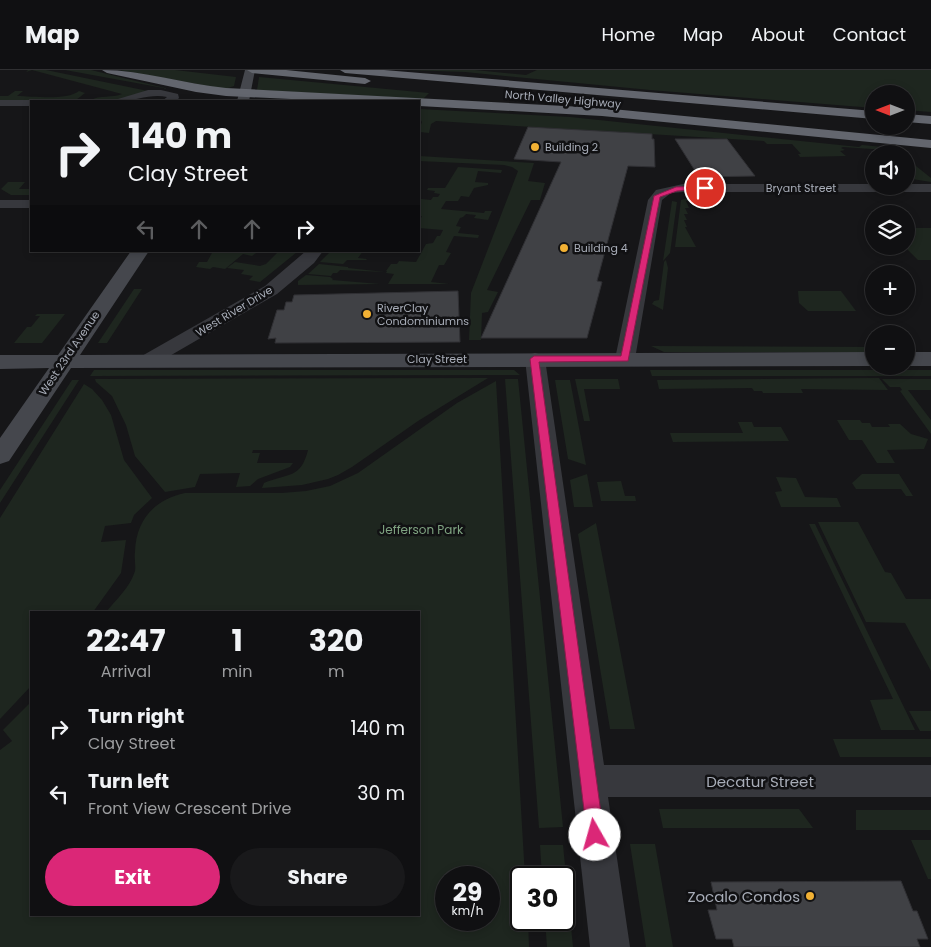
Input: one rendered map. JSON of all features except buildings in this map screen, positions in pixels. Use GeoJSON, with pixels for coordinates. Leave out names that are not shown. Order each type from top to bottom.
{"type":"FeatureCollection","features":[{"type":"Feature","properties":{"kind":"highway"},"geometry":{"type":"LineString","coordinates":[[107,70],[196,89],[245,94],[364,100]]}},
{"type":"Feature","properties":{"kind":"highway","name":"North Valley Highway"},"geometry":{"type":"LineString","coordinates":[[251,70],[865,125]]}},
{"type":"Feature","properties":{"kind":"highway","name":"North Valley Highway"},"geometry":{"type":"LineString","coordinates":[[344,70],[865,114]]}},
{"type":"Feature","properties":{"kind":"highway"},"geometry":{"type":"LineString","coordinates":[[442,70],[649,96]]}},
{"type":"Feature","properties":{"kind":"highway"},"geometry":{"type":"LineString","coordinates":[[420,103],[602,112],[931,144]]}},
{"type":"Feature","properties":{"kind":"highway"},"geometry":{"type":"LineString","coordinates":[[915,119],[931,120]]}},
{"type":"Feature","properties":{"kind":"highway","name":"North Valley Highway"},"geometry":{"type":"LineString","coordinates":[[915,130],[931,131]]}},
{"type":"Feature","properties":{"kind":"street"},"geometry":{"type":"LineString","coordinates":[[245,94],[251,70]]}},
{"type":"Feature","properties":{"kind":"street"},"geometry":{"type":"LineString","coordinates":[[126,100],[153,93],[166,93],[174,96],[174,98],[169,100]]}},
{"type":"Feature","properties":{"kind":"street"},"geometry":{"type":"LineString","coordinates":[[0,103],[30,103]]}},
{"type":"Feature","properties":{"kind":"street","name":"Bryant Street"},"geometry":{"type":"LineString","coordinates":[[624,359],[655,200],[661,193],[692,188],[931,188]]}},
{"type":"Feature","properties":{"kind":"street"},"geometry":{"type":"LineString","coordinates":[[0,204],[30,204]]}},
{"type":"Feature","properties":{"kind":"street","name":"West 23rd Avenue"},"geometry":{"type":"LineString","coordinates":[[0,456],[139,252]]}},
{"type":"Feature","properties":{"kind":"street","name":"West River Drive"},"geometry":{"type":"LineString","coordinates":[[147,361],[271,290],[308,260],[314,252]]}},
{"type":"Feature","properties":{"kind":"street"},"geometry":{"type":"LineString","coordinates":[[534,359],[610,947]]}},
{"type":"Feature","properties":{"kind":"street","name":"Clay Street"},"geometry":{"type":"LineString","coordinates":[[0,362],[865,359]]}},
{"type":"Feature","properties":{"kind":"street"},"geometry":{"type":"LineString","coordinates":[[915,359],[931,359]]}},
{"type":"Feature","properties":{"kind":"street","name":"Decatur Street"},"geometry":{"type":"LineString","coordinates":[[589,782],[931,781]]}},
{"type":"Feature","properties":{"kind":"green space"},"geometry":{"type":"Polygon","coordinates":[[[32,70],[46,70],[148,91],[118,100],[91,100],[122,94],[32,70]]]}},
{"type":"Feature","properties":{"kind":"green space"},"geometry":{"type":"Polygon","coordinates":[[[65,70],[91,70],[169,89],[65,70]]]}},
{"type":"Feature","properties":{"kind":"green space"},"geometry":{"type":"Polygon","coordinates":[[[118,70],[175,70],[236,77],[234,86],[225,89],[118,70]]]}},
{"type":"Feature","properties":{"kind":"green space"},"geometry":{"type":"Polygon","coordinates":[[[407,70],[475,70],[526,75],[537,70],[931,70],[931,112],[915,111],[915,85],[865,85],[865,107],[650,90],[465,72],[407,70]]]}},
{"type":"Feature","properties":{"kind":"green space"},"geometry":{"type":"Polygon","coordinates":[[[259,77],[429,93],[423,99],[257,90],[259,77]]]}},
{"type":"Feature","properties":{"kind":"green space"},"geometry":{"type":"Polygon","coordinates":[[[15,91],[23,91],[17,96],[40,97],[66,96],[79,91],[85,93],[76,100],[0,101],[0,96],[8,96],[15,91]]]}},
{"type":"Feature","properties":{"kind":"green space"},"geometry":{"type":"Polygon","coordinates":[[[420,109],[570,117],[859,147],[865,145],[865,149],[843,147],[841,148],[845,150],[840,151],[846,156],[800,157],[798,154],[801,154],[792,144],[767,144],[764,141],[436,121],[431,124],[429,133],[420,132],[422,122],[420,119],[420,109]]]}},
{"type":"Feature","properties":{"kind":"green space"},"geometry":{"type":"Polygon","coordinates":[[[420,156],[534,163],[528,181],[545,183],[540,200],[531,200],[487,290],[498,292],[488,312],[482,313],[481,340],[469,340],[471,293],[518,171],[504,165],[420,161],[420,156]]]}},
{"type":"Feature","properties":{"kind":"green space"},"geometry":{"type":"Polygon","coordinates":[[[915,165],[931,178],[931,182],[915,179],[915,165]]]}},
{"type":"Feature","properties":{"kind":"green space"},"geometry":{"type":"Polygon","coordinates":[[[458,167],[502,170],[501,173],[478,171],[475,182],[488,183],[488,185],[474,188],[469,197],[461,196],[458,201],[446,201],[441,209],[484,213],[485,211],[492,211],[488,220],[474,218],[476,215],[466,214],[460,218],[456,226],[461,227],[458,233],[479,235],[478,238],[454,236],[446,252],[451,253],[444,265],[439,265],[431,282],[449,284],[388,284],[394,274],[386,273],[391,264],[397,264],[399,261],[416,262],[426,244],[433,243],[437,236],[440,236],[443,230],[420,228],[422,216],[420,216],[420,200],[431,200],[440,194],[427,190],[428,188],[445,188],[458,167]]]}},
{"type":"Feature","properties":{"kind":"green space"},"geometry":{"type":"Polygon","coordinates":[[[8,182],[25,182],[19,189],[30,189],[30,195],[11,195],[1,189],[8,182]]]}},
{"type":"Feature","properties":{"kind":"green space"},"geometry":{"type":"Polygon","coordinates":[[[688,198],[711,198],[686,201],[689,208],[685,208],[688,214],[684,214],[687,220],[684,220],[687,227],[685,227],[696,247],[675,247],[681,200],[688,198]]]}},
{"type":"Feature","properties":{"kind":"green space"},"geometry":{"type":"Polygon","coordinates":[[[672,201],[677,202],[670,253],[663,261],[672,201]]]}},
{"type":"Feature","properties":{"kind":"green space"},"geometry":{"type":"Polygon","coordinates":[[[915,228],[931,228],[931,260],[918,260],[913,255],[915,255],[915,228]]]}},
{"type":"Feature","properties":{"kind":"green space"},"geometry":{"type":"Polygon","coordinates":[[[212,252],[256,253],[252,256],[243,254],[225,269],[196,267],[199,262],[207,262],[212,252]]]}},
{"type":"Feature","properties":{"kind":"green space"},"geometry":{"type":"Polygon","coordinates":[[[278,252],[297,252],[260,282],[249,280],[253,276],[241,274],[244,270],[227,268],[235,262],[260,266],[266,264],[278,252]]]}},
{"type":"Feature","properties":{"kind":"green space"},"geometry":{"type":"Polygon","coordinates":[[[330,252],[362,252],[358,258],[367,259],[347,260],[343,264],[320,262],[330,252]]]}},
{"type":"Feature","properties":{"kind":"green space"},"geometry":{"type":"Polygon","coordinates":[[[666,260],[668,268],[663,310],[652,304],[654,301],[659,300],[664,262],[666,260]]]}},
{"type":"Feature","properties":{"kind":"green space"},"geometry":{"type":"Polygon","coordinates":[[[319,264],[385,272],[340,270],[331,276],[308,274],[319,264]]]}},
{"type":"Feature","properties":{"kind":"green space"},"geometry":{"type":"Polygon","coordinates":[[[306,275],[330,277],[332,280],[380,284],[298,285],[298,281],[306,275]]]}},
{"type":"Feature","properties":{"kind":"green space"},"geometry":{"type":"Polygon","coordinates":[[[134,289],[142,289],[107,343],[98,343],[134,289]]]}},
{"type":"Feature","properties":{"kind":"green space"},"geometry":{"type":"Polygon","coordinates":[[[798,291],[841,291],[856,311],[808,311],[799,303],[798,291]]]}},
{"type":"Feature","properties":{"kind":"green space"},"geometry":{"type":"Polygon","coordinates":[[[37,314],[65,314],[42,343],[14,343],[27,327],[31,327],[40,316],[35,316],[37,314]]]}},
{"type":"Feature","properties":{"kind":"green space"},"geometry":{"type":"Polygon","coordinates":[[[651,346],[865,347],[865,352],[664,352],[651,346]]]}},
{"type":"Feature","properties":{"kind":"green space"},"geometry":{"type":"Polygon","coordinates":[[[94,370],[514,370],[520,375],[90,376],[94,370]]]}},
{"type":"Feature","properties":{"kind":"green space"},"geometry":{"type":"Polygon","coordinates":[[[650,370],[865,370],[865,375],[915,375],[915,370],[931,370],[931,376],[652,376],[650,370]]]}},
{"type":"Feature","properties":{"kind":"green space"},"geometry":{"type":"Polygon","coordinates":[[[488,378],[418,421],[352,467],[328,479],[302,485],[262,488],[264,483],[297,471],[302,466],[308,450],[253,450],[252,453],[260,453],[257,463],[293,463],[290,467],[258,479],[250,486],[236,487],[240,473],[200,474],[195,487],[165,492],[135,456],[126,425],[112,396],[95,379],[488,378]]]}},
{"type":"Feature","properties":{"kind":"green space"},"geometry":{"type":"Polygon","coordinates":[[[879,378],[888,390],[801,389],[803,393],[763,393],[762,391],[754,391],[752,388],[659,389],[657,380],[879,378]]]}},
{"type":"Feature","properties":{"kind":"green space"},"geometry":{"type":"Polygon","coordinates":[[[505,379],[518,379],[563,827],[539,828],[505,379]]]}},
{"type":"Feature","properties":{"kind":"green space"},"geometry":{"type":"Polygon","coordinates":[[[575,379],[618,379],[620,389],[584,389],[590,421],[584,421],[575,379]]]}},
{"type":"Feature","properties":{"kind":"green space"},"geometry":{"type":"Polygon","coordinates":[[[882,379],[931,379],[931,390],[908,390],[931,420],[931,434],[900,391],[902,390],[900,387],[890,387],[882,379]]]}},
{"type":"Feature","properties":{"kind":"green space"},"geometry":{"type":"Polygon","coordinates":[[[72,380],[79,380],[0,503],[0,490],[72,380]]]}},
{"type":"Feature","properties":{"kind":"green space"},"geometry":{"type":"Polygon","coordinates":[[[555,380],[570,380],[586,465],[568,459],[555,380]]]}},
{"type":"Feature","properties":{"kind":"green space","name":"Jefferson Park"},"geometry":{"type":"Polygon","coordinates":[[[496,381],[524,866],[510,866],[510,931],[528,931],[529,947],[0,947],[0,750],[12,741],[3,730],[30,703],[30,916],[420,916],[420,611],[107,611],[133,577],[136,541],[143,521],[156,506],[164,501],[185,493],[282,493],[330,486],[358,473],[457,403],[496,381]]]}},
{"type":"Feature","properties":{"kind":"green space"},"geometry":{"type":"Polygon","coordinates":[[[84,384],[92,389],[102,400],[111,415],[124,460],[152,498],[134,515],[131,523],[105,526],[101,542],[126,540],[121,573],[94,611],[30,611],[30,687],[0,719],[0,518],[84,384]]]}},
{"type":"Feature","properties":{"kind":"green space"},"geometry":{"type":"Polygon","coordinates":[[[837,420],[860,420],[862,423],[870,423],[872,427],[890,427],[888,424],[900,424],[911,434],[928,439],[924,449],[887,450],[895,463],[877,463],[862,440],[849,440],[837,420]]]}},
{"type":"Feature","properties":{"kind":"green space"},"geometry":{"type":"Polygon","coordinates":[[[738,422],[752,422],[754,427],[781,427],[789,441],[673,442],[670,433],[743,433],[738,422]]]}},
{"type":"Feature","properties":{"kind":"green space"},"geometry":{"type":"Polygon","coordinates":[[[587,474],[593,507],[574,507],[570,480],[587,474]]]}},
{"type":"Feature","properties":{"kind":"green space"},"geometry":{"type":"Polygon","coordinates":[[[862,474],[899,474],[913,496],[906,496],[901,489],[856,489],[852,483],[862,474]]]}},
{"type":"Feature","properties":{"kind":"green space"},"geometry":{"type":"Polygon","coordinates":[[[776,477],[796,478],[805,497],[837,498],[841,507],[781,507],[775,492],[782,491],[776,477]]]}},
{"type":"Feature","properties":{"kind":"green space"},"geometry":{"type":"Polygon","coordinates":[[[621,481],[625,496],[635,496],[636,501],[601,501],[597,482],[621,481]]]}},
{"type":"Feature","properties":{"kind":"green space"},"geometry":{"type":"Polygon","coordinates":[[[818,522],[858,522],[885,572],[891,573],[906,599],[931,599],[931,671],[905,623],[866,622],[818,522]]]}},
{"type":"Feature","properties":{"kind":"green space"},"geometry":{"type":"Polygon","coordinates":[[[596,523],[635,729],[610,729],[578,534],[596,523]]]}},
{"type":"Feature","properties":{"kind":"green space"},"geometry":{"type":"Polygon","coordinates":[[[809,524],[815,524],[915,730],[881,730],[870,700],[893,699],[809,524]]]}},
{"type":"Feature","properties":{"kind":"green space"},"geometry":{"type":"Polygon","coordinates":[[[909,711],[931,711],[931,731],[920,731],[909,711]]]}},
{"type":"Feature","properties":{"kind":"green space"},"geometry":{"type":"Polygon","coordinates":[[[833,739],[931,739],[931,757],[840,757],[833,739]]]}},
{"type":"Feature","properties":{"kind":"green space"},"geometry":{"type":"Polygon","coordinates":[[[659,809],[799,809],[813,828],[663,828],[659,809]]]}},
{"type":"Feature","properties":{"kind":"green space"},"geometry":{"type":"Polygon","coordinates":[[[856,810],[931,810],[931,830],[856,830],[856,810]]]}},
{"type":"Feature","properties":{"kind":"green space"},"geometry":{"type":"Polygon","coordinates":[[[911,840],[931,840],[931,879],[928,879],[911,840]]]}},
{"type":"Feature","properties":{"kind":"green space"},"geometry":{"type":"Polygon","coordinates":[[[630,844],[655,844],[673,947],[646,947],[630,844]]]}},
{"type":"Feature","properties":{"kind":"green space"},"geometry":{"type":"Polygon","coordinates":[[[540,845],[563,845],[565,866],[541,866],[540,845]]]}},
{"type":"Feature","properties":{"kind":"green space"},"geometry":{"type":"Polygon","coordinates":[[[546,931],[571,931],[573,947],[547,947],[546,931]]]}},
{"type":"Feature","properties":{"kind":"place","name":"Building 2"},"geometry":{"type":"Point","coordinates":[535,147]}},
{"type":"Feature","properties":{"kind":"place","name":"Building 4"},"geometry":{"type":"Point","coordinates":[564,248]}},
{"type":"Feature","properties":{"kind":"place","name":"RiverClay Condominiumns"},"geometry":{"type":"Point","coordinates":[367,314]}},
{"type":"Feature","properties":{"kind":"place","name":"Zocalo Condos"},"geometry":{"type":"Point","coordinates":[810,896]}},
{"type":"Feature","properties":{"kind":"route"},"geometry":{"type":"LineString","coordinates":[[595,835],[534,359],[624,359],[629,345],[654,203],[657,196],[666,191],[676,189],[705,188]]}}]}
